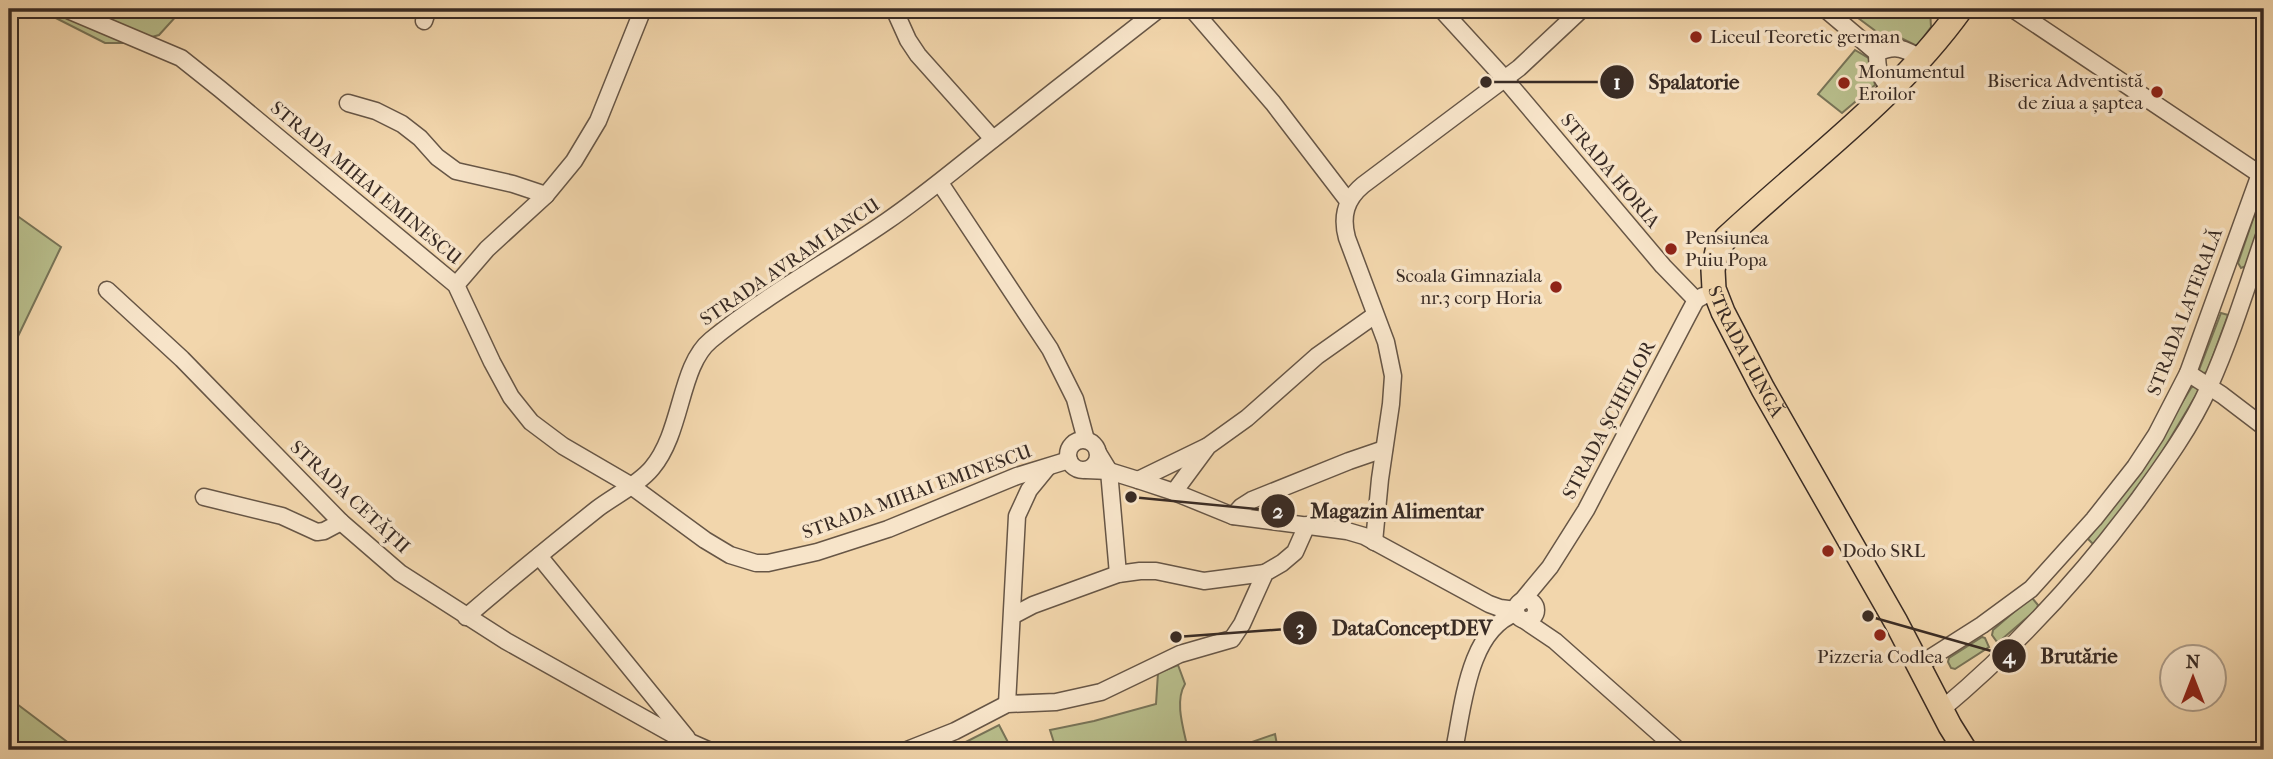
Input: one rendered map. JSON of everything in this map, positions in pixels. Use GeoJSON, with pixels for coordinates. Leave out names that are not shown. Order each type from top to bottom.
{"type":"FeatureCollection","features":[{"type":"Feature","properties":{"kind":"highway","name":"STRADA LUNGĂ"},"geometry":{"type":"LineString","coordinates":[[1961,9],[1922,59],[1726,238],[1717,251],[1712,279],[1705,294],[1730,328],[1965,750]]}},
{"type":"Feature","properties":{"kind":"street"},"geometry":{"type":"LineString","coordinates":[[456,285],[487,249],[546,195],[574,161],[597,121],[643,9]]}},
{"type":"Feature","properties":{"kind":"street"},"geometry":{"type":"LineString","coordinates":[[894,9],[918,55],[993,139]]}},
{"type":"Feature","properties":{"kind":"street","name":"STRADA AVRAM IANCU"},"geometry":{"type":"LineString","coordinates":[[466,617],[539,556],[644,477],[665,450],[674,431],[696,358],[710,341],[940,183],[1159,9]]}},
{"type":"Feature","properties":{"kind":"street"},"geometry":{"type":"LineString","coordinates":[[1192,9],[1273,103],[1348,201]]}},
{"type":"Feature","properties":{"kind":"street","name":"STRADA HORIA"},"geometry":{"type":"LineString","coordinates":[[1441,9],[1505,79],[1663,266],[1705,294]]}},
{"type":"Feature","properties":{"kind":"street"},"geometry":{"type":"LineString","coordinates":[[1374,542],[1393,376],[1389,352],[1345,231],[1348,201],[1363,185],[1505,79],[1582,9]]}},
{"type":"Feature","properties":{"kind":"street"},"geometry":{"type":"LineString","coordinates":[[1825,9],[1877,53],[1878,72],[1891,89]]}},
{"type":"Feature","properties":{"kind":"street"},"geometry":{"type":"LineString","coordinates":[[2013,9],[2263,171]]}},
{"type":"Feature","properties":{"kind":"street","name":"STRADA MIHAI EMINESCU"},"geometry":{"type":"LineString","coordinates":[[71,11],[181,58],[456,285],[511,397],[531,422],[563,446],[630,485],[730,555],[756,563],[806,555],[845,544],[1017,477],[1069,460]]}},
{"type":"Feature","properties":{"kind":"street"},"geometry":{"type":"LineString","coordinates":[[1877,53],[1896,47],[1922,59]]}},
{"type":"Feature","properties":{"kind":"street"},"geometry":{"type":"LineString","coordinates":[[348,103],[393,118],[411,130],[437,157],[456,171],[513,184],[546,195]]}},
{"type":"Feature","properties":{"kind":"street","name":"STRADA LATERALĂ"},"geometry":{"type":"LineString","coordinates":[[1919,665],[1982,625],[2031,589],[2073,543],[2135,467],[2156,435],[2188,373],[2263,171]]}},
{"type":"Feature","properties":{"kind":"street"},"geometry":{"type":"LineString","coordinates":[[940,183],[1051,349],[1075,399],[1086,440]]}},
{"type":"Feature","properties":{"kind":"street"},"geometry":{"type":"LineString","coordinates":[[1941,710],[1990,668],[2048,607],[2092,559],[2153,480],[2209,386],[2264,236]]}},
{"type":"Feature","properties":{"kind":"street","name":"STRADA CETĂȚII"},"geometry":{"type":"LineString","coordinates":[[107,290],[182,359],[341,522],[400,573],[466,617],[620,706],[708,750]]}},
{"type":"Feature","properties":{"kind":"street","name":"STRADA ȘCHEILOR"},"geometry":{"type":"LineString","coordinates":[[1525,611],[1537,596],[1544,575],[1601,483],[1705,294]]}},
{"type":"Feature","properties":{"kind":"street"},"geometry":{"type":"LineString","coordinates":[[1138,480],[1208,446],[1247,418],[1327,347],[1375,315]]}},
{"type":"Feature","properties":{"kind":"street"},"geometry":{"type":"LineString","coordinates":[[2188,373],[2264,427]]}},
{"type":"Feature","properties":{"kind":"street"},"geometry":{"type":"LineString","coordinates":[[1118,574],[1109,471],[1094,445],[1086,440],[1077,440],[1070,446],[1069,460],[1074,467],[1109,471],[1174,492],[1233,516],[1347,531],[1374,542],[1500,608],[1525,611],[1678,750]]}},
{"type":"Feature","properties":{"kind":"street"},"geometry":{"type":"LineString","coordinates":[[1174,492],[1208,446]]}},
{"type":"Feature","properties":{"kind":"street"},"geometry":{"type":"LineString","coordinates":[[1233,516],[1252,500],[1384,449]]}},
{"type":"Feature","properties":{"kind":"street"},"geometry":{"type":"LineString","coordinates":[[1086,470],[1096,462],[1098,453]]}},
{"type":"Feature","properties":{"kind":"street"},"geometry":{"type":"LineString","coordinates":[[1007,704],[1014,615],[1017,516],[1029,490],[1048,467]]}},
{"type":"Feature","properties":{"kind":"street"},"geometry":{"type":"LineString","coordinates":[[204,497],[282,516],[317,532],[341,522]]}},
{"type":"Feature","properties":{"kind":"street"},"geometry":{"type":"LineString","coordinates":[[1014,615],[1033,605],[1118,574],[1156,571],[1204,581],[1265,573],[1295,552],[1307,526]]}},
{"type":"Feature","properties":{"kind":"street"},"geometry":{"type":"LineString","coordinates":[[2073,543],[2092,559]]}},
{"type":"Feature","properties":{"kind":"street"},"geometry":{"type":"LineString","coordinates":[[539,556],[692,744]]}},
{"type":"Feature","properties":{"kind":"street"},"geometry":{"type":"LineString","coordinates":[[907,750],[955,731],[1007,704],[1080,698],[1116,686],[1180,654],[1232,639],[1239,630],[1265,573]]}},
{"type":"Feature","properties":{"kind":"street"},"geometry":{"type":"LineString","coordinates":[[2031,589],[2048,607]]}},
{"type":"Feature","properties":{"kind":"street"},"geometry":{"type":"LineString","coordinates":[[1454,750],[1472,666],[1496,625],[1506,616],[1525,611]]}},
{"type":"Feature","properties":{"kind":"street"},"geometry":{"type":"LineString","coordinates":[[931,750],[955,731]]}},
{"type":"Feature","properties":{"kind":"green space"},"geometry":{"type":"Polygon","coordinates":[[[38,9],[178,9],[180,12],[159,35],[130,43],[105,43],[38,9]]]}},
{"type":"Feature","properties":{"kind":"green space"},"geometry":{"type":"Polygon","coordinates":[[[1846,9],[1930,9],[1931,27],[1917,46],[1899,37],[1885,38],[1846,9]]]}},
{"type":"Feature","properties":{"kind":"green space"},"geometry":{"type":"Polygon","coordinates":[[[1855,50],[1870,59],[1875,85],[1842,113],[1818,94],[1855,50]]]}},
{"type":"Feature","properties":{"kind":"green space"},"geometry":{"type":"Polygon","coordinates":[[[2264,187],[2264,210],[2246,266],[2241,268],[2238,263],[2264,187]]]}},
{"type":"Feature","properties":{"kind":"green space"},"geometry":{"type":"Polygon","coordinates":[[[9,210],[61,247],[9,355],[9,210]]]}},
{"type":"Feature","properties":{"kind":"green space"},"geometry":{"type":"Polygon","coordinates":[[[2221,313],[2228,315],[2207,372],[2202,374],[2199,370],[2221,313]]]}},
{"type":"Feature","properties":{"kind":"green space"},"geometry":{"type":"Polygon","coordinates":[[[2195,385],[2198,392],[2150,472],[2094,545],[2088,539],[2144,465],[2195,385]]]}},
{"type":"Feature","properties":{"kind":"green space"},"geometry":{"type":"Polygon","coordinates":[[[2029,599],[2033,599],[2038,605],[2037,609],[1997,642],[1992,635],[1993,630],[2029,599]]]}},
{"type":"Feature","properties":{"kind":"green space"},"geometry":{"type":"Polygon","coordinates":[[[1982,637],[1989,647],[1955,669],[1951,668],[1949,658],[1982,637]]]}},
{"type":"Feature","properties":{"kind":"green space"},"geometry":{"type":"Polygon","coordinates":[[[1178,665],[1185,684],[1180,708],[1188,750],[1053,750],[1056,749],[1050,730],[1156,704],[1158,673],[1178,665]]]}},
{"type":"Feature","properties":{"kind":"green space"},"geometry":{"type":"Polygon","coordinates":[[[9,698],[78,750],[9,750],[9,698]]]}},
{"type":"Feature","properties":{"kind":"green space"},"geometry":{"type":"Polygon","coordinates":[[[999,725],[1012,750],[950,750],[999,725]]]}},
{"type":"Feature","properties":{"kind":"green space"},"geometry":{"type":"Polygon","coordinates":[[[1275,734],[1278,750],[1229,750],[1275,734]]]}},
{"type":"Feature","properties":{"kind":"place","name":"Liceul Teoretic german"},"geometry":{"type":"Point","coordinates":[1696,37]}},
{"type":"Feature","properties":{"kind":"place","name":"Spalatorie"},"geometry":{"type":"Point","coordinates":[1486,82]}},
{"type":"Feature","properties":{"kind":"place","name":"Monumentul Eroilor"},"geometry":{"type":"Point","coordinates":[1844,83]}},
{"type":"Feature","properties":{"kind":"place","name":"Biserica Adventistă de ziua a șaptea"},"geometry":{"type":"Point","coordinates":[2157,92]}},
{"type":"Feature","properties":{"kind":"place","name":"Pensiunea Puiu Popa"},"geometry":{"type":"Point","coordinates":[1671,249]}},
{"type":"Feature","properties":{"kind":"place","name":"Scoala Gimnaziala nr.3 corp Horia"},"geometry":{"type":"Point","coordinates":[1556,287]}},
{"type":"Feature","properties":{"kind":"place","name":"Magazin Alimentar"},"geometry":{"type":"Point","coordinates":[1131,497]}},
{"type":"Feature","properties":{"kind":"place","name":"Dodo SRL"},"geometry":{"type":"Point","coordinates":[1828,551]}},
{"type":"Feature","properties":{"kind":"place","name":"Brutărie"},"geometry":{"type":"Point","coordinates":[1868,616]}},
{"type":"Feature","properties":{"kind":"place","name":"Pizzeria Codlea"},"geometry":{"type":"Point","coordinates":[1880,635]}},
{"type":"Feature","properties":{"kind":"place","name":"DataConceptDEV"},"geometry":{"type":"Point","coordinates":[1176,637]}}]}
